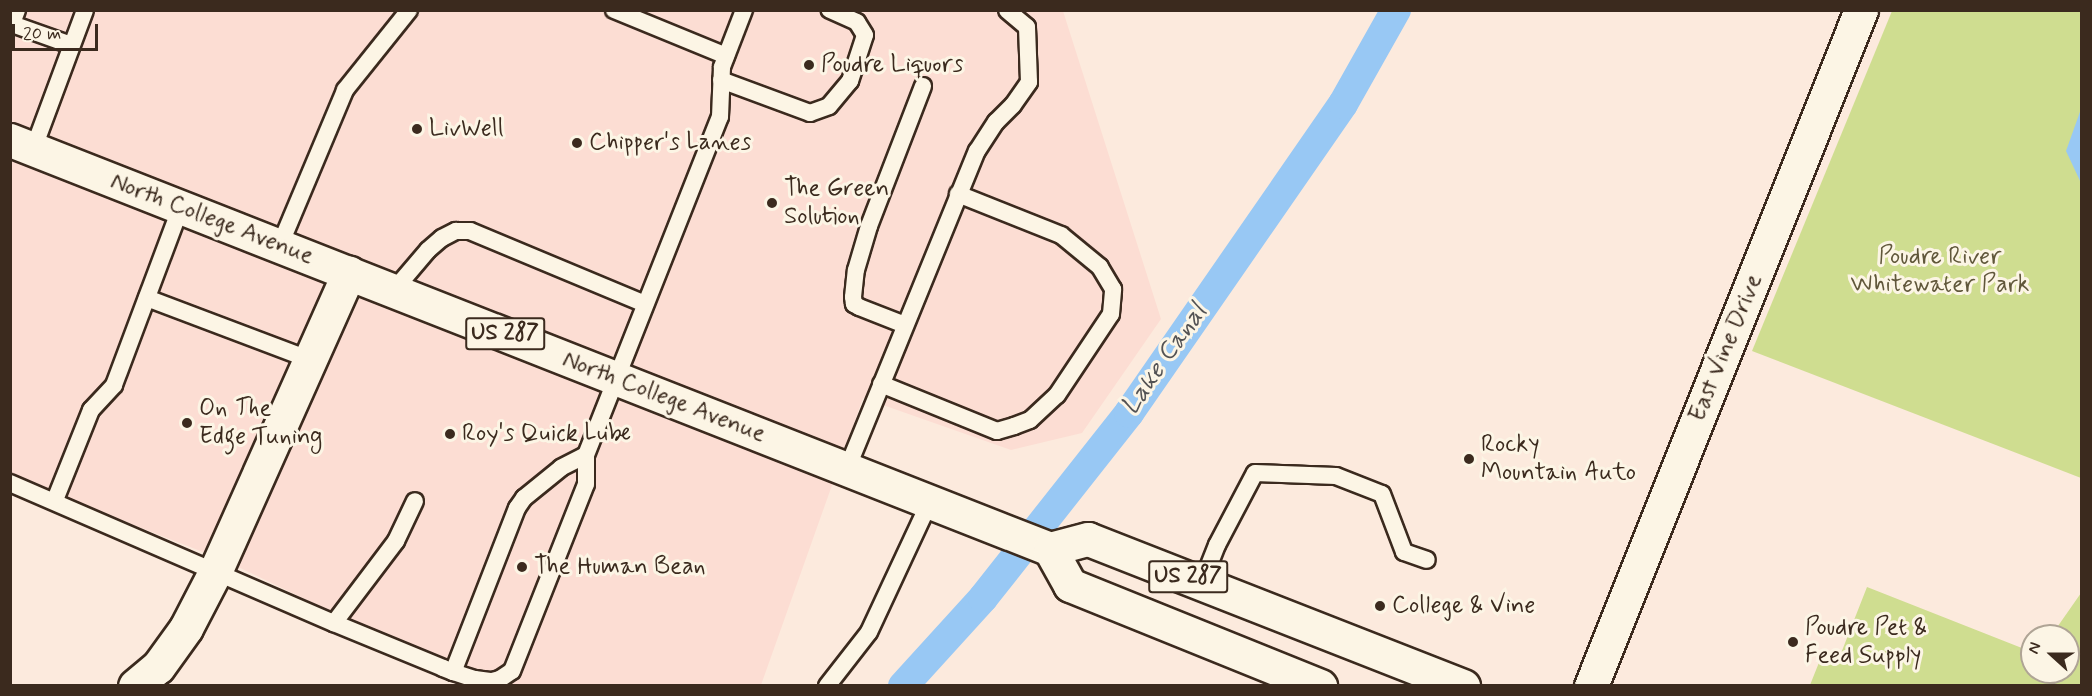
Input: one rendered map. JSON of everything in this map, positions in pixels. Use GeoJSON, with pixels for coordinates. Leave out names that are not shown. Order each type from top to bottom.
{"type":"FeatureCollection","features":[{"type":"Feature","properties":{"kind":"main road","name":"East Vine Drive"},"geometry":{"type":"LineString","coordinates":[[1591,686],[1861,10]]}},
{"type":"Feature","properties":{"kind":"main road","name":"North College Avenue"},"geometry":{"type":"LineString","coordinates":[[22,145],[1050,549]]}},
{"type":"Feature","properties":{"kind":"main road"},"geometry":{"type":"LineString","coordinates":[[135,686],[158,667],[186,628],[215,572],[349,273]]}},
{"type":"Feature","properties":{"kind":"main road","name":"US 287"},"geometry":{"type":"LineString","coordinates":[[1320,686],[1071,585],[1050,549],[1088,539],[1462,686]]}},
{"type":"Feature","properties":{"kind":"lane"},"geometry":{"type":"LineString","coordinates":[[17,10],[12,24],[71,45]]}},
{"type":"Feature","properties":{"kind":"lane"},"geometry":{"type":"LineString","coordinates":[[22,145],[71,45],[85,10]]}},
{"type":"Feature","properties":{"kind":"lane"},"geometry":{"type":"LineString","coordinates":[[280,245],[345,90],[409,10]]}},
{"type":"Feature","properties":{"kind":"lane"},"geometry":{"type":"LineString","coordinates":[[614,10],[726,56]]}},
{"type":"Feature","properties":{"kind":"lane"},"geometry":{"type":"LineString","coordinates":[[10,483],[453,672],[492,681],[500,679],[512,670],[586,484],[586,455],[720,117],[721,80],[726,56],[744,10]]}},
{"type":"Feature","properties":{"kind":"lane"},"geometry":{"type":"LineString","coordinates":[[721,80],[810,113],[829,105],[849,81],[865,35],[857,22],[830,10]]}},
{"type":"Feature","properties":{"kind":"lane"},"geometry":{"type":"LineString","coordinates":[[847,469],[977,151],[996,122],[1013,105],[1029,82],[1027,27],[1007,10]]}},
{"type":"Feature","properties":{"kind":"lane"},"geometry":{"type":"LineString","coordinates":[[905,325],[859,307],[854,304],[853,297],[856,270],[869,226],[923,86]]}},
{"type":"Feature","properties":{"kind":"lane"},"geometry":{"type":"LineString","coordinates":[[881,384],[997,431],[1014,426],[1030,420],[1057,395],[1111,314],[1113,289],[1100,267],[1061,235],[958,194]]}},
{"type":"Feature","properties":{"kind":"lane"},"geometry":{"type":"LineString","coordinates":[[55,501],[91,410],[114,385],[181,207]]}},
{"type":"Feature","properties":{"kind":"lane"},"geometry":{"type":"LineString","coordinates":[[394,290],[428,250],[442,238],[456,231],[470,231],[645,304]]}},
{"type":"Feature","properties":{"kind":"lane"},"geometry":{"type":"LineString","coordinates":[[147,298],[311,360]]}},
{"type":"Feature","properties":{"kind":"lane"},"geometry":{"type":"LineString","coordinates":[[453,672],[517,508],[524,498],[561,468],[586,455]]}},
{"type":"Feature","properties":{"kind":"lane"},"geometry":{"type":"LineString","coordinates":[[1202,583],[1217,545],[1255,473],[1336,476],[1382,494],[1404,552],[1427,560]]}},
{"type":"Feature","properties":{"kind":"lane"},"geometry":{"type":"LineString","coordinates":[[334,623],[396,541],[415,501]]}},
{"type":"Feature","properties":{"kind":"lane"},"geometry":{"type":"LineString","coordinates":[[827,686],[869,632],[930,501]]}},
{"type":"Feature","properties":{"kind":"shaded area"},"geometry":{"type":"Polygon","coordinates":[[[10,11],[1063,11],[1161,319],[1082,433],[1011,450],[863,398],[761,685],[483,685],[226,561],[11,477],[10,11]]]}},
{"type":"Feature","properties":{"kind":"green space","name":"Poudre River Whitewater Park"},"geometry":{"type":"Polygon","coordinates":[[[1892,11],[2081,11],[2081,478],[1752,351],[1892,11]]]}},
{"type":"Feature","properties":{"kind":"green space"},"geometry":{"type":"Polygon","coordinates":[[[1867,587],[2020,647],[2020,684],[2080,684],[2080,624],[2059,624],[2081,593],[2081,685],[1810,685],[1820,660],[1836,666],[1867,587]]]}},
{"type":"Feature","properties":{"kind":"water"},"geometry":{"type":"Polygon","coordinates":[[[2081,109],[2081,183],[2066,151],[2081,109]]]}},
{"type":"Feature","properties":{"kind":"waterway","name":"Lake Canal"},"geometry":{"type":"LineString","coordinates":[[903,686],[983,598],[1129,413],[1343,104],[1396,10]]}},
{"type":"Feature","properties":{"kind":"place","name":"Poudre Liquors"},"geometry":{"type":"Point","coordinates":[809,65]}},
{"type":"Feature","properties":{"kind":"place","name":"LivWell"},"geometry":{"type":"Point","coordinates":[417,129]}},
{"type":"Feature","properties":{"kind":"place","name":"Chipper's Lanes"},"geometry":{"type":"Point","coordinates":[577,143]}},
{"type":"Feature","properties":{"kind":"place","name":"The Green Solution"},"geometry":{"type":"Point","coordinates":[772,203]}},
{"type":"Feature","properties":{"kind":"place","name":"On The Edge Tuning"},"geometry":{"type":"Point","coordinates":[187,423]}},
{"type":"Feature","properties":{"kind":"place","name":"Roy's Quick Lube"},"geometry":{"type":"Point","coordinates":[450,434]}},
{"type":"Feature","properties":{"kind":"place","name":"Rocky Mountain Auto"},"geometry":{"type":"Point","coordinates":[1469,459]}},
{"type":"Feature","properties":{"kind":"place","name":"The Human Bean"},"geometry":{"type":"Point","coordinates":[522,567]}},
{"type":"Feature","properties":{"kind":"place","name":"College & Vine"},"geometry":{"type":"Point","coordinates":[1380,606]}},
{"type":"Feature","properties":{"kind":"place","name":"Poudre Pet & Feed Supply"},"geometry":{"type":"Point","coordinates":[1793,642]}}]}
